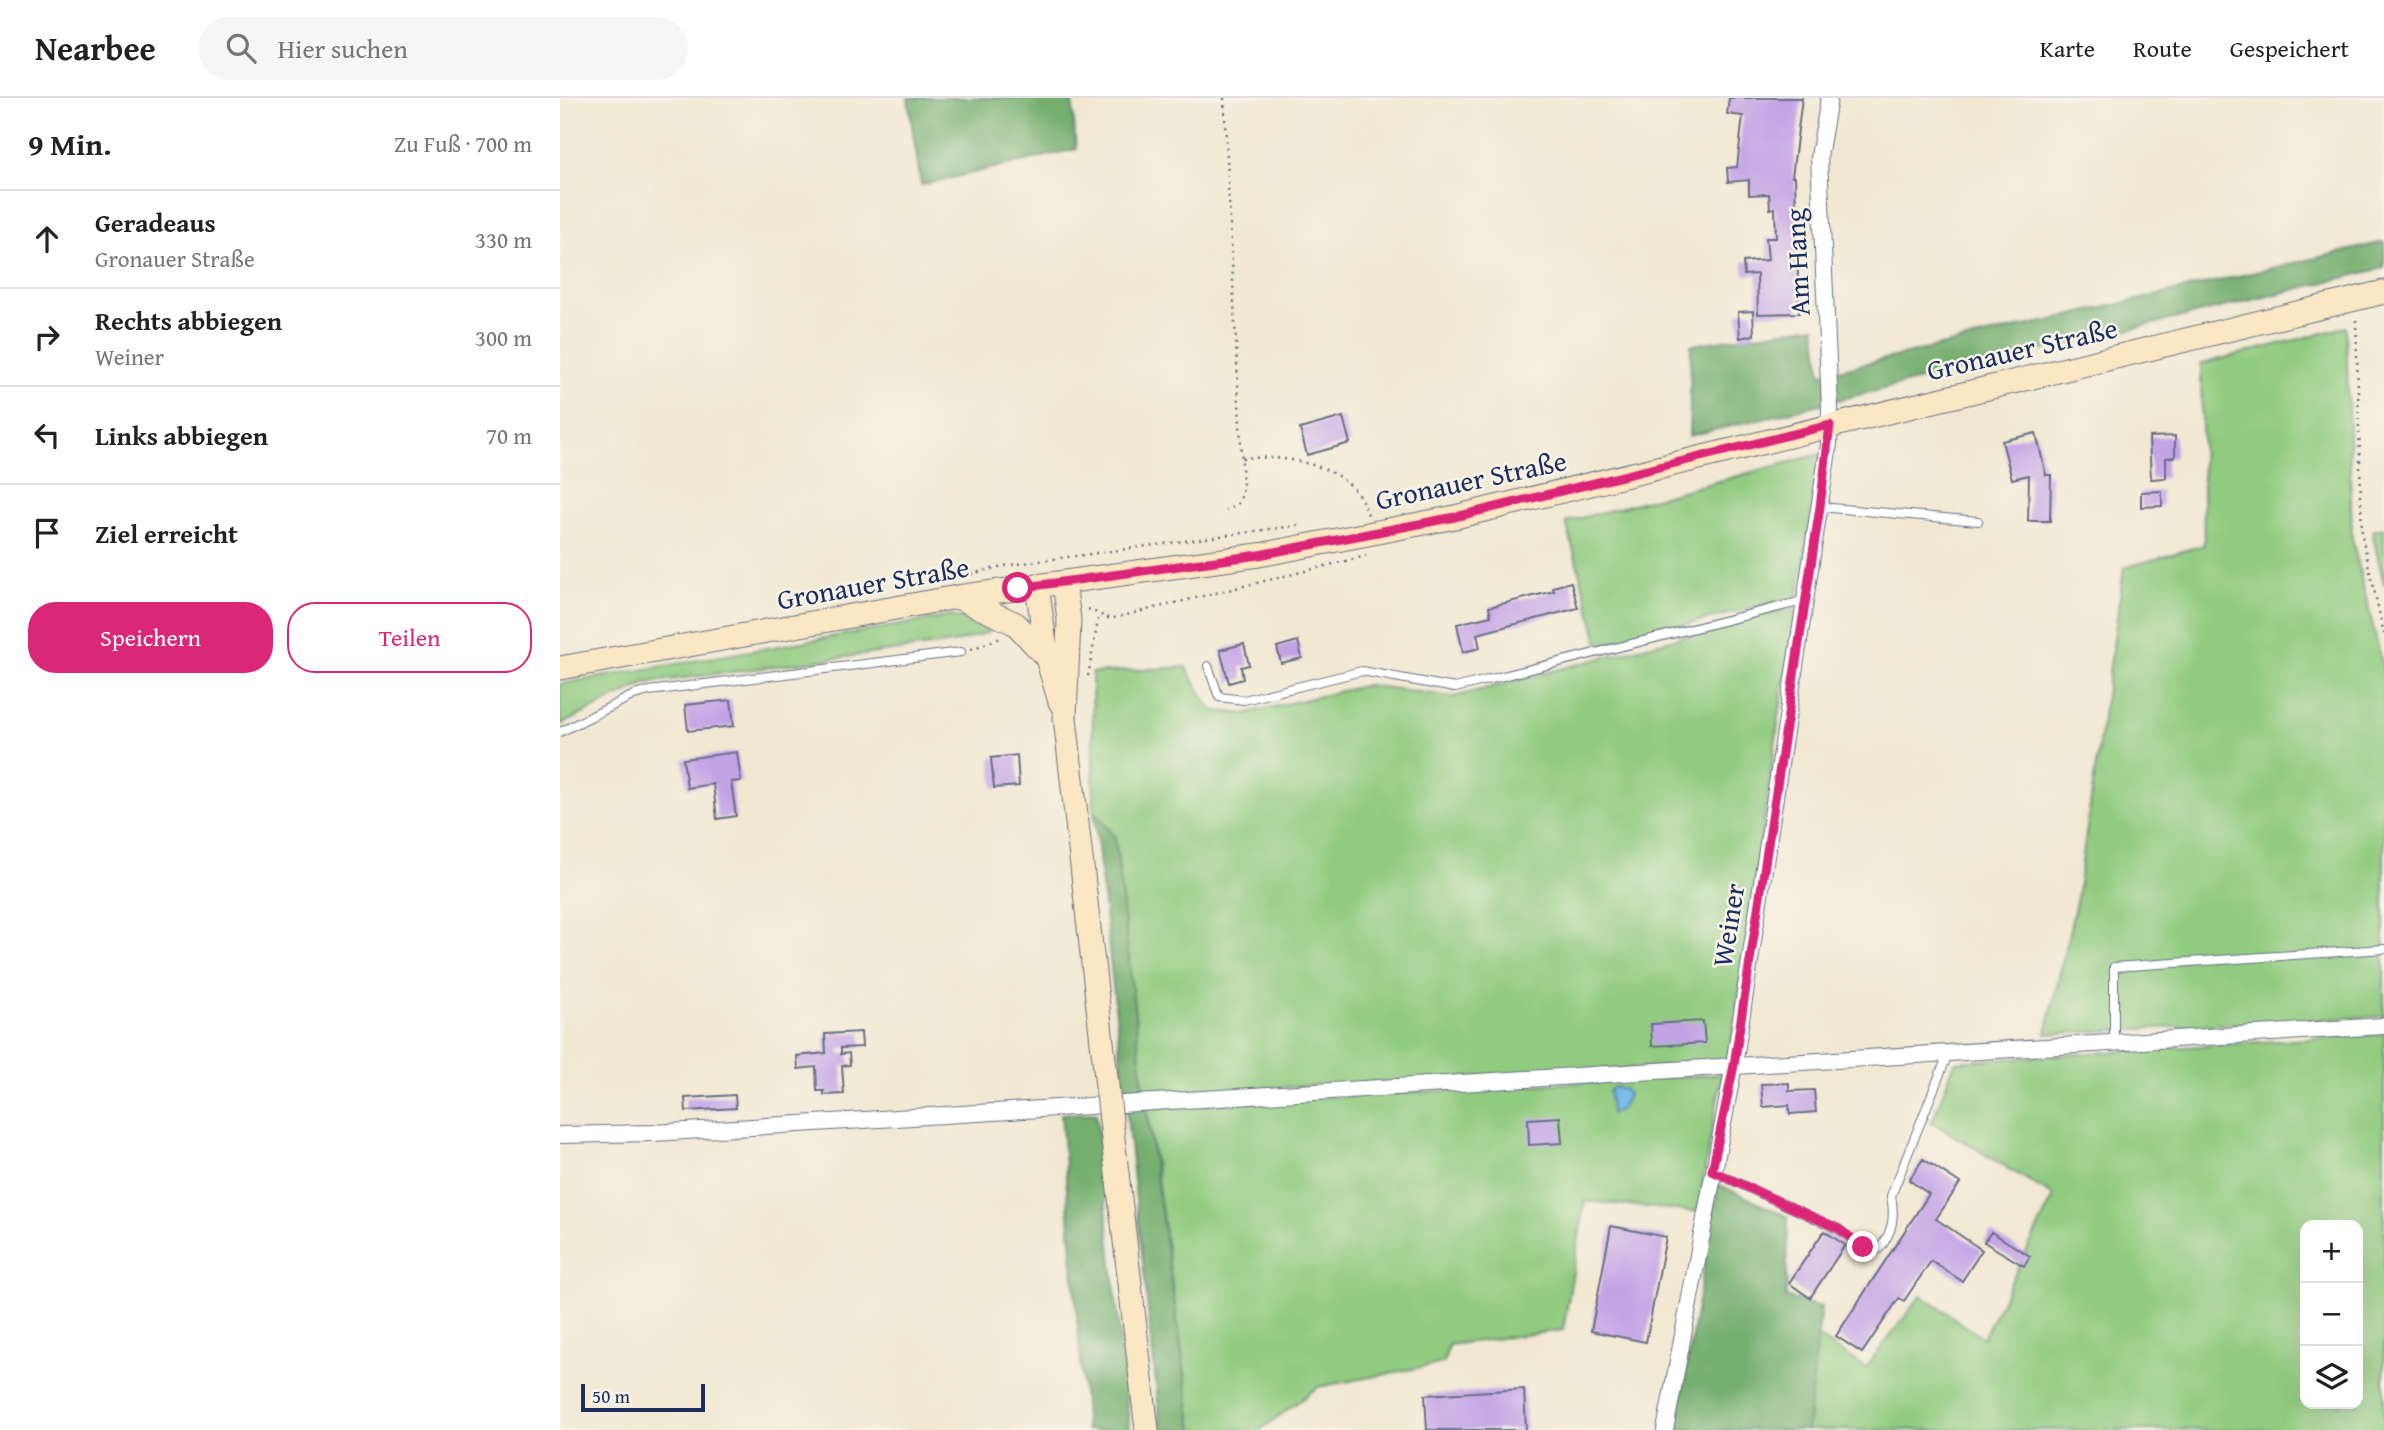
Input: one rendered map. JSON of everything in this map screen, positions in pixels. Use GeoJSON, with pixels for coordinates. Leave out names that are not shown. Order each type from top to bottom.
{"type":"FeatureCollection","features":[{"type":"Feature","properties":{"kind":"main road","name":"Gronauer Straße"},"geometry":{"type":"LineString","coordinates":[[560,668],[957,597],[1259,555],[1369,519],[1455,517],[2384,292]]}},
{"type":"Feature","properties":{"kind":"main road"},"geometry":{"type":"LineString","coordinates":[[1065,582],[1069,620],[1065,718],[1147,1430]]}},
{"type":"Feature","properties":{"kind":"main road"},"geometry":{"type":"LineString","coordinates":[[1037,585],[1046,658],[1065,718]]}},
{"type":"Feature","properties":{"kind":"main road"},"geometry":{"type":"LineString","coordinates":[[957,597],[1016,624],[1046,658]]}},
{"type":"Feature","properties":{"kind":"street","name":"Am Hang"},"geometry":{"type":"LineString","coordinates":[[1829,98],[1819,158],[1830,425]]}},
{"type":"Feature","properties":{"kind":"street","name":"Weiner"},"geometry":{"type":"LineString","coordinates":[[1665,1430],[1734,1065],[1803,601],[1820,507],[1830,425]]}},
{"type":"Feature","properties":{"kind":"street"},"geometry":{"type":"LineString","coordinates":[[560,1135],[653,1133],[2384,1026]]}},
{"type":"Feature","properties":{"kind":"lane"},"geometry":{"type":"LineString","coordinates":[[1820,507],[1978,521]]}},
{"type":"Feature","properties":{"kind":"lane"},"geometry":{"type":"LineString","coordinates":[[1208,666],[1219,697],[1244,700],[1362,671],[1455,688],[1803,601]]}},
{"type":"Feature","properties":{"kind":"lane"},"geometry":{"type":"LineString","coordinates":[[560,733],[634,695],[649,691],[961,652]]}},
{"type":"Feature","properties":{"kind":"lane"},"geometry":{"type":"LineString","coordinates":[[2114,1042],[2114,967],[2384,949]]}},
{"type":"Feature","properties":{"kind":"lane"},"geometry":{"type":"LineString","coordinates":[[1712,1171],[1839,1229],[1863,1247],[1879,1249],[1888,1239],[1895,1214],[1891,1196],[1949,1052]]}},
{"type":"Feature","properties":{"kind":"path"},"geometry":{"type":"LineString","coordinates":[[1224,98],[1243,486],[1240,502],[1226,510]]}},
{"type":"Feature","properties":{"kind":"path"},"geometry":{"type":"LineString","coordinates":[[2355,299],[2362,536],[2384,634]]}},
{"type":"Feature","properties":{"kind":"path"},"geometry":{"type":"LineString","coordinates":[[1242,458],[1293,459],[1347,479],[1361,495],[1369,519]]}},
{"type":"Feature","properties":{"kind":"path"},"geometry":{"type":"LineString","coordinates":[[957,597],[969,576],[978,571],[1303,525]]}},
{"type":"Feature","properties":{"kind":"green space"},"geometry":{"type":"Polygon","coordinates":[[[908,98],[1072,98],[1076,149],[921,185],[908,98]]]}},
{"type":"Feature","properties":{"kind":"green space"},"geometry":{"type":"Polygon","coordinates":[[[2384,242],[2384,268],[1689,436],[1691,345],[1815,326],[1821,374],[2384,242]]]}},
{"type":"Feature","properties":{"kind":"green space"},"geometry":{"type":"Polygon","coordinates":[[[2346,327],[2352,539],[2384,672],[2384,1016],[2046,1034],[2077,898],[2124,568],[2204,545],[2201,364],[2346,327]]]}},
{"type":"Feature","properties":{"kind":"green space"},"geometry":{"type":"Polygon","coordinates":[[[1820,454],[1798,597],[1599,645],[1566,522],[1820,454]]]}},
{"type":"Feature","properties":{"kind":"green space"},"geometry":{"type":"Polygon","coordinates":[[[2384,528],[2384,585],[2372,531],[2384,528]]]}},
{"type":"Feature","properties":{"kind":"green space"},"geometry":{"type":"Polygon","coordinates":[[[1795,607],[1729,1059],[1710,1064],[1144,1095],[1115,837],[1094,811],[1092,673],[1186,667],[1211,710],[1243,714],[1367,685],[1454,697],[1795,607]]]}},
{"type":"Feature","properties":{"kind":"green space"},"geometry":{"type":"Polygon","coordinates":[[[951,616],[985,624],[989,632],[953,643],[646,683],[560,725],[560,684],[951,616]]]}},
{"type":"Feature","properties":{"kind":"green space"},"geometry":{"type":"Polygon","coordinates":[[[1094,811],[1115,837],[1144,1095],[1193,1430],[1161,1430],[1094,811]]]}},
{"type":"Feature","properties":{"kind":"green space"},"geometry":{"type":"Polygon","coordinates":[[[2384,1034],[2384,1430],[1807,1430],[1817,1336],[1866,1368],[1921,1295],[1983,1338],[2054,1196],[1932,1122],[1955,1062],[2384,1034]]]}},
{"type":"Feature","properties":{"kind":"green space"},"geometry":{"type":"Polygon","coordinates":[[[1722,1074],[1697,1212],[1585,1201],[1563,1330],[1448,1345],[1444,1363],[1318,1387],[1260,1430],[1193,1430],[1147,1108],[1722,1074]]]}},
{"type":"Feature","properties":{"kind":"green space"},"geometry":{"type":"Polygon","coordinates":[[[1096,1113],[1130,1430],[1086,1430],[1061,1114],[1096,1113]]]}},
{"type":"Feature","properties":{"kind":"green space"},"geometry":{"type":"Polygon","coordinates":[[[1718,1184],[1788,1217],[1786,1297],[1821,1307],[1807,1430],[1676,1430],[1718,1184]]]}},
{"type":"Feature","properties":{"kind":"water"},"geometry":{"type":"Polygon","coordinates":[[[1615,1087],[1624,1089],[1628,1095],[1621,1109],[1611,1114],[1609,1091],[1615,1087]]]}},
{"type":"Feature","properties":{"kind":"building"},"geometry":{"type":"Polygon","coordinates":[[[1729,98],[1802,98],[1792,177],[1795,177],[1799,313],[1758,314],[1757,274],[1744,275],[1743,262],[1768,260],[1766,238],[1776,238],[1775,208],[1770,209],[1769,194],[1749,195],[1749,180],[1728,182],[1727,168],[1737,167],[1743,116],[1727,114],[1729,98]]]}},
{"type":"Feature","properties":{"kind":"building"},"geometry":{"type":"Polygon","coordinates":[[[1753,311],[1754,335],[1740,338],[1738,312],[1753,311]]]}},
{"type":"Feature","properties":{"kind":"building"},"geometry":{"type":"Polygon","coordinates":[[[1343,417],[1350,443],[1307,455],[1300,429],[1343,417]]]}},
{"type":"Feature","properties":{"kind":"building"},"geometry":{"type":"Polygon","coordinates":[[[2036,433],[2046,475],[2051,475],[2050,521],[2028,521],[2029,475],[2012,479],[2002,441],[2036,433]]]}},
{"type":"Feature","properties":{"kind":"building"},"geometry":{"type":"Polygon","coordinates":[[[2175,436],[2175,457],[2166,458],[2166,478],[2151,479],[2149,437],[2175,436]]]}},
{"type":"Feature","properties":{"kind":"building"},"geometry":{"type":"Polygon","coordinates":[[[2162,491],[2162,506],[2141,507],[2141,492],[2162,491]]]}},
{"type":"Feature","properties":{"kind":"building"},"geometry":{"type":"Polygon","coordinates":[[[1571,582],[1578,608],[1477,634],[1480,648],[1463,652],[1457,624],[1491,616],[1489,607],[1554,591],[1553,587],[1571,582]]]}},
{"type":"Feature","properties":{"kind":"building"},"geometry":{"type":"Polygon","coordinates":[[[1298,641],[1302,658],[1281,663],[1277,647],[1298,641]]]}},
{"type":"Feature","properties":{"kind":"building"},"geometry":{"type":"Polygon","coordinates":[[[1244,644],[1249,665],[1241,667],[1243,679],[1229,683],[1220,650],[1244,644]]]}},
{"type":"Feature","properties":{"kind":"building"},"geometry":{"type":"Polygon","coordinates":[[[731,700],[734,726],[688,731],[685,705],[731,700]]]}},
{"type":"Feature","properties":{"kind":"building"},"geometry":{"type":"Polygon","coordinates":[[[737,752],[741,781],[731,782],[736,816],[717,819],[713,784],[687,788],[683,759],[737,752]]]}},
{"type":"Feature","properties":{"kind":"building"},"geometry":{"type":"Polygon","coordinates":[[[1017,755],[1019,786],[994,788],[991,758],[1017,755]]]}},
{"type":"Feature","properties":{"kind":"building"},"geometry":{"type":"Polygon","coordinates":[[[1703,1021],[1705,1043],[1652,1046],[1651,1024],[1703,1021]]]}},
{"type":"Feature","properties":{"kind":"building"},"geometry":{"type":"Polygon","coordinates":[[[861,1032],[862,1047],[841,1048],[841,1054],[849,1053],[850,1065],[842,1066],[844,1094],[824,1095],[824,1091],[817,1091],[816,1067],[798,1069],[797,1056],[826,1053],[825,1034],[861,1032]]]}},
{"type":"Feature","properties":{"kind":"building"},"geometry":{"type":"Polygon","coordinates":[[[1789,1083],[1789,1091],[1814,1090],[1816,1112],[1790,1114],[1789,1105],[1763,1107],[1761,1084],[1789,1083]]]}},
{"type":"Feature","properties":{"kind":"building"},"geometry":{"type":"Polygon","coordinates":[[[735,1095],[736,1108],[686,1111],[685,1098],[735,1095]]]}},
{"type":"Feature","properties":{"kind":"building"},"geometry":{"type":"Polygon","coordinates":[[[1560,1117],[1562,1143],[1529,1145],[1528,1119],[1560,1117]]]}},
{"type":"Feature","properties":{"kind":"building"},"geometry":{"type":"Polygon","coordinates":[[[1923,1159],[1960,1183],[1936,1219],[1982,1250],[1962,1281],[1931,1261],[1904,1301],[1899,1298],[1862,1353],[1836,1336],[1929,1194],[1909,1180],[1923,1159]]]}},
{"type":"Feature","properties":{"kind":"building"},"geometry":{"type":"Polygon","coordinates":[[[1611,1226],[1666,1237],[1646,1342],[1591,1331],[1611,1226]]]}},
{"type":"Feature","properties":{"kind":"building"},"geometry":{"type":"Polygon","coordinates":[[[1824,1231],[1845,1245],[1810,1298],[1789,1283],[1824,1231]]]}},
{"type":"Feature","properties":{"kind":"building"},"geometry":{"type":"Polygon","coordinates":[[[1991,1232],[2030,1256],[2024,1266],[1984,1242],[1991,1232]]]}},
{"type":"Feature","properties":{"kind":"building"},"geometry":{"type":"Polygon","coordinates":[[[1524,1389],[1526,1430],[1427,1430],[1425,1395],[1524,1389]]]}},
{"type":"Feature","properties":{"kind":"route"},"geometry":{"type":"LineString","coordinates":[[1018,588],[1259,555],[1455,517],[1830,425],[1820,507],[1803,601],[1734,1065],[1712,1171],[1839,1229],[1863,1247]]}}]}
